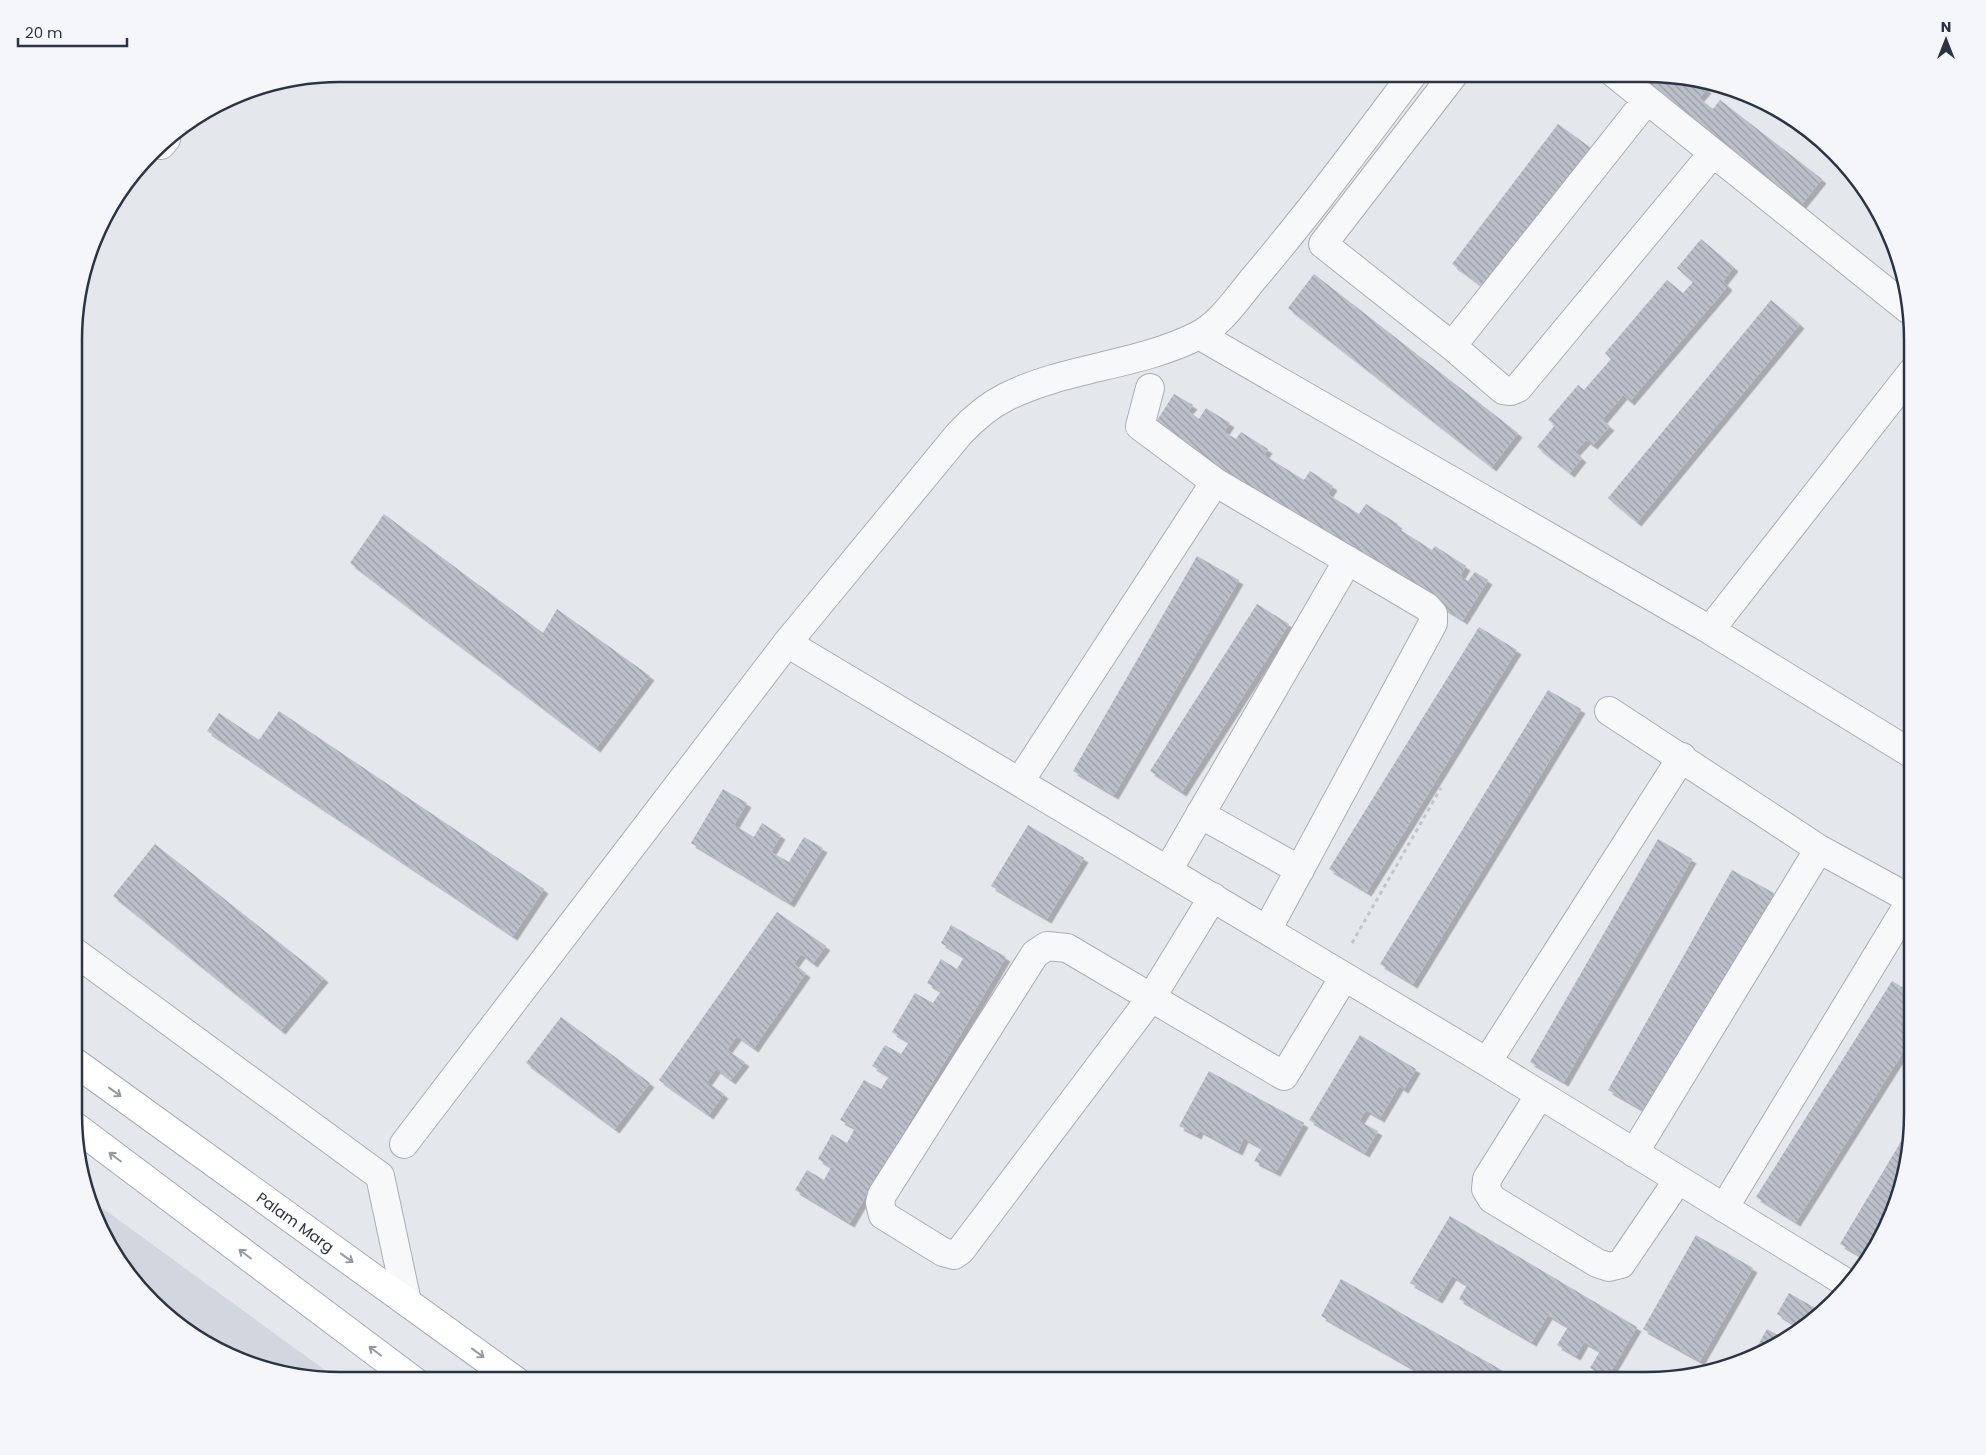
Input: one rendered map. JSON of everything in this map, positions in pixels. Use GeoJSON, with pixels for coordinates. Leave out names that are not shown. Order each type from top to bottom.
{"type":"FeatureCollection","features":[{"type":"Feature","properties":{"kind":"main road","name":"Palam Marg"},"geometry":{"type":"LineString","coordinates":[[82,1067],[504,1372]]}},
{"type":"Feature","properties":{"kind":"main road"},"geometry":{"type":"LineString","coordinates":[[83,1133],[402,1372]]}},
{"type":"Feature","properties":{"kind":"street"},"geometry":{"type":"LineString","coordinates":[[404,1144],[787,643],[959,434],[978,415],[1005,397],[1028,387],[1152,353],[1199,335],[1228,308],[1299,225],[1407,82]]}},
{"type":"Feature","properties":{"kind":"street"},"geometry":{"type":"LineString","coordinates":[[1448,82],[1323,244],[1452,346],[1503,390],[1518,388],[1713,153]]}},
{"type":"Feature","properties":{"kind":"street"},"geometry":{"type":"LineString","coordinates":[[1625,82],[1901,303]]}},
{"type":"Feature","properties":{"kind":"street"},"geometry":{"type":"LineString","coordinates":[[1452,346],[1647,100]]}},
{"type":"Feature","properties":{"kind":"street"},"geometry":{"type":"LineString","coordinates":[[1199,335],[1710,630],[1904,749]]}},
{"type":"Feature","properties":{"kind":"street"},"geometry":{"type":"LineString","coordinates":[[1710,630],[1904,382]]}},
{"type":"Feature","properties":{"kind":"street"},"geometry":{"type":"LineString","coordinates":[[1150,388],[1140,426],[1215,482],[1426,607],[1433,614],[1433,623],[1267,930]]}},
{"type":"Feature","properties":{"kind":"street"},"geometry":{"type":"LineString","coordinates":[[1020,781],[1215,482]]}},
{"type":"Feature","properties":{"kind":"street"},"geometry":{"type":"LineString","coordinates":[[1168,870],[1348,560]]}},
{"type":"Feature","properties":{"kind":"street"},"geometry":{"type":"LineString","coordinates":[[787,643],[1487,1062],[1539,1096],[1843,1281]]}},
{"type":"Feature","properties":{"kind":"street"},"geometry":{"type":"LineString","coordinates":[[1609,711],[1819,849],[1904,896]]}},
{"type":"Feature","properties":{"kind":"street"},"geometry":{"type":"LineString","coordinates":[[1487,1062],[1682,758]]}},
{"type":"Feature","properties":{"kind":"street"},"geometry":{"type":"LineString","coordinates":[[1200,814],[1300,870]]}},
{"type":"Feature","properties":{"kind":"street"},"geometry":{"type":"LineString","coordinates":[[1634,1153],[1819,849]]}},
{"type":"Feature","properties":{"kind":"street"},"geometry":{"type":"LineString","coordinates":[[1213,897],[1151,998],[957,1254],[950,1255],[943,1252],[883,1215],[880,1203],[882,1195],[1035,954],[1041,949],[1047,946],[1066,948],[1151,998],[1284,1076],[1340,974]]}},
{"type":"Feature","properties":{"kind":"street"},"geometry":{"type":"LineString","coordinates":[[1724,1208],[1904,912]]}},
{"type":"Feature","properties":{"kind":"street"},"geometry":{"type":"LineString","coordinates":[[82,957],[380,1176],[407,1302]]}},
{"type":"Feature","properties":{"kind":"street"},"geometry":{"type":"LineString","coordinates":[[1539,1096],[1487,1179],[1486,1189],[1492,1199],[1603,1267],[1621,1264],[1678,1180]]}},
{"type":"Feature","properties":{"kind":"path"},"geometry":{"type":"LineString","coordinates":[[1340,974],[1441,788]]}},
{"type":"Feature","properties":{"kind":"shaded area"},"geometry":{"type":"Polygon","coordinates":[[[99,1206],[328,1372],[290,1368],[258,1359],[211,1338],[183,1319],[158,1297],[136,1272],[117,1244],[99,1206]]]}},
{"type":"Feature","properties":{"kind":"building"},"geometry":{"type":"Polygon","coordinates":[[[1634,82],[1662,83],[1706,90],[1699,98],[1713,109],[1720,100],[1822,179],[1797,210],[1634,82]]]}},
{"type":"Feature","properties":{"kind":"building"},"geometry":{"type":"Polygon","coordinates":[[[1558,124],[1594,150],[1487,290],[1452,264],[1558,124]]]}},
{"type":"Feature","properties":{"kind":"building"},"geometry":{"type":"Polygon","coordinates":[[[1701,239],[1734,267],[1723,281],[1728,286],[1630,401],[1623,395],[1602,420],[1610,426],[1593,445],[1586,440],[1575,452],[1582,458],[1570,473],[1537,447],[1555,425],[1548,420],[1578,385],[1584,390],[1611,359],[1605,353],[1667,280],[1683,293],[1693,282],[1677,268],[1701,239]]]}},
{"type":"Feature","properties":{"kind":"building"},"geometry":{"type":"Polygon","coordinates":[[[1314,274],[1518,433],[1492,467],[1288,308],[1314,274]]]}},
{"type":"Feature","properties":{"kind":"building"},"geometry":{"type":"Polygon","coordinates":[[[1771,300],[1800,324],[1637,522],[1608,498],[1771,300]]]}},
{"type":"Feature","properties":{"kind":"building"},"geometry":{"type":"Polygon","coordinates":[[[1174,394],[1193,405],[1188,411],[1199,419],[1206,408],[1230,423],[1224,432],[1236,439],[1241,432],[1268,449],[1264,455],[1304,480],[1310,471],[1333,486],[1328,494],[1359,514],[1366,504],[1398,524],[1396,527],[1432,550],[1435,546],[1466,566],[1460,576],[1468,581],[1475,572],[1488,580],[1463,620],[1152,428],[1174,394]]]}},
{"type":"Feature","properties":{"kind":"building"},"geometry":{"type":"Polygon","coordinates":[[[384,514],[543,633],[557,609],[650,676],[596,748],[350,563],[384,514]]]}},
{"type":"Feature","properties":{"kind":"building"},"geometry":{"type":"Polygon","coordinates":[[[1197,556],[1239,580],[1114,795],[1073,771],[1197,556]]]}},
{"type":"Feature","properties":{"kind":"building"},"geometry":{"type":"Polygon","coordinates":[[[1257,604],[1289,624],[1182,792],[1150,771],[1257,604]]]}},
{"type":"Feature","properties":{"kind":"building"},"geometry":{"type":"Polygon","coordinates":[[[1479,627],[1517,650],[1367,892],[1329,869],[1479,627]]]}},
{"type":"Feature","properties":{"kind":"building"},"geometry":{"type":"Polygon","coordinates":[[[1548,690],[1581,709],[1413,984],[1380,964],[1548,690]]]}},
{"type":"Feature","properties":{"kind":"building"},"geometry":{"type":"Polygon","coordinates":[[[279,711],[544,889],[513,936],[207,731],[219,713],[259,740],[279,711]]]}},
{"type":"Feature","properties":{"kind":"building"},"geometry":{"type":"Polygon","coordinates":[[[723,789],[747,803],[734,825],[754,837],[762,823],[781,835],[771,852],[789,862],[804,837],[823,848],[790,903],[691,843],[723,789]]]}},
{"type":"Feature","properties":{"kind":"building"},"geometry":{"type":"Polygon","coordinates":[[[1028,825],[1084,858],[1047,919],[991,886],[1028,825]]]}},
{"type":"Feature","properties":{"kind":"building"},"geometry":{"type":"Polygon","coordinates":[[[1658,839],[1692,859],[1564,1082],[1530,1062],[1658,839]]]}},
{"type":"Feature","properties":{"kind":"building"},"geometry":{"type":"Polygon","coordinates":[[[155,844],[324,978],[281,1030],[113,896],[155,844]]]}},
{"type":"Feature","properties":{"kind":"building"},"geometry":{"type":"Polygon","coordinates":[[[1732,870],[1774,893],[1650,1114],[1608,1090],[1732,870]]]}},
{"type":"Feature","properties":{"kind":"building"},"geometry":{"type":"Polygon","coordinates":[[[777,912],[826,946],[813,963],[801,954],[794,964],[806,973],[754,1048],[737,1036],[727,1050],[745,1062],[731,1080],[716,1069],[707,1082],[724,1094],[709,1115],[659,1080],[777,912]]]}},
{"type":"Feature","properties":{"kind":"building"},"geometry":{"type":"Polygon","coordinates":[[[951,925],[1006,957],[850,1223],[795,1190],[807,1170],[824,1180],[831,1167],[818,1159],[832,1134],[847,1143],[855,1128],[840,1120],[864,1080],[881,1089],[889,1076],[872,1066],[885,1045],[901,1054],[909,1042],[892,1032],[915,993],[933,1003],[941,991],[927,983],[941,959],[957,969],[964,957],[941,943],[951,925]]]}},
{"type":"Feature","properties":{"kind":"building"},"geometry":{"type":"Polygon","coordinates":[[[1892,981],[1904,988],[1904,1051],[1796,1222],[1756,1197],[1892,981]]]}},
{"type":"Feature","properties":{"kind":"building"},"geometry":{"type":"Polygon","coordinates":[[[561,1017],[650,1083],[615,1129],[526,1063],[561,1017]]]}},
{"type":"Feature","properties":{"kind":"building"},"geometry":{"type":"Polygon","coordinates":[[[1360,1035],[1416,1069],[1404,1089],[1399,1086],[1380,1118],[1366,1110],[1359,1121],[1378,1131],[1365,1153],[1309,1120],[1360,1035]]]}},
{"type":"Feature","properties":{"kind":"building"},"geometry":{"type":"Polygon","coordinates":[[[1209,1071],[1304,1123],[1276,1172],[1254,1161],[1262,1148],[1244,1138],[1238,1151],[1199,1130],[1197,1135],[1179,1126],[1209,1071]]]}},
{"type":"Feature","properties":{"kind":"building"},"geometry":{"type":"Polygon","coordinates":[[[1902,1140],[1899,1165],[1890,1197],[1869,1244],[1861,1256],[1840,1244],[1902,1140]]]}},
{"type":"Feature","properties":{"kind":"building"},"geometry":{"type":"Polygon","coordinates":[[[1450,1216],[1637,1327],[1611,1372],[1597,1372],[1590,1368],[1600,1351],[1584,1342],[1576,1356],[1557,1345],[1568,1327],[1548,1315],[1532,1342],[1459,1299],[1467,1285],[1452,1276],[1438,1299],[1410,1283],[1450,1216]]]}},
{"type":"Feature","properties":{"kind":"building"},"geometry":{"type":"Polygon","coordinates":[[[1696,1235],[1753,1268],[1700,1361],[1643,1329],[1696,1235]]]}},
{"type":"Feature","properties":{"kind":"building"},"geometry":{"type":"Polygon","coordinates":[[[1341,1279],[1505,1372],[1419,1372],[1321,1316],[1341,1279]]]}},
{"type":"Feature","properties":{"kind":"building"},"geometry":{"type":"Polygon","coordinates":[[[1789,1293],[1816,1308],[1795,1325],[1777,1314],[1789,1293]]]}},
{"type":"Feature","properties":{"kind":"building"},"geometry":{"type":"Polygon","coordinates":[[[1767,1329],[1778,1335],[1760,1346],[1756,1348],[1767,1329]]]}}]}
